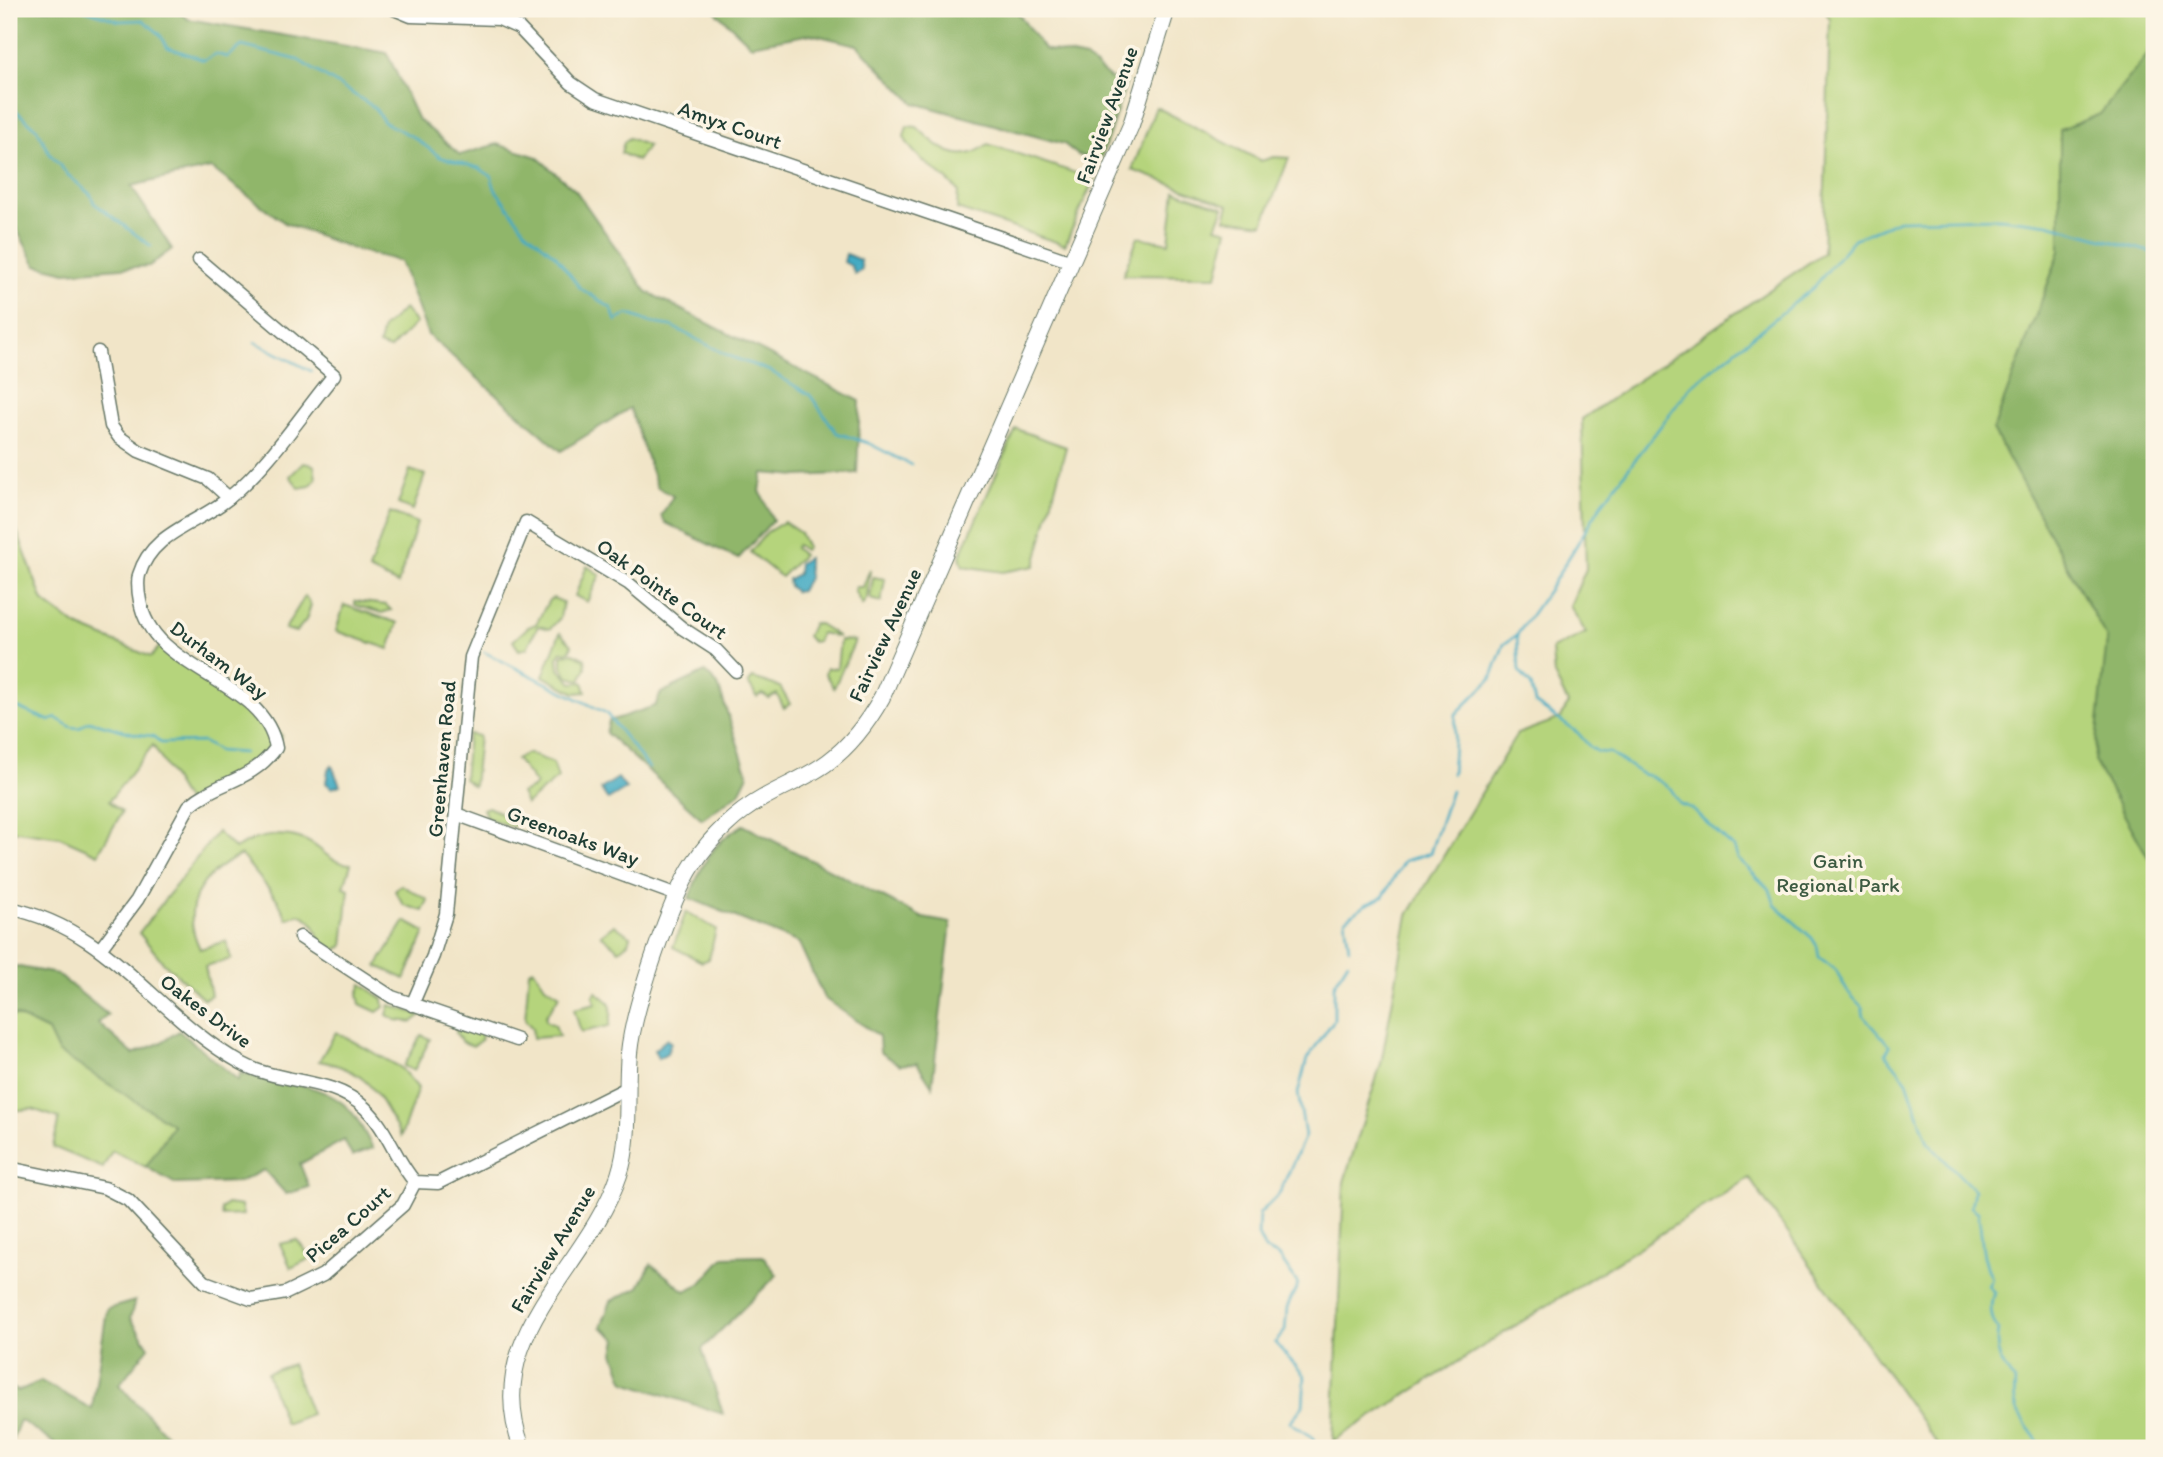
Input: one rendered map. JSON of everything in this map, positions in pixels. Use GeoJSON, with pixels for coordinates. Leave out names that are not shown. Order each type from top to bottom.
{"type":"FeatureCollection","features":[{"type":"Feature","properties":{"kind":"main road","name":"Fairview Avenue"},"geometry":{"type":"LineString","coordinates":[[522,1448],[512,1401],[517,1357],[534,1319],[612,1193],[623,1158],[635,1019],[677,895],[694,862],[729,823],[762,798],[829,761],[871,717],[942,564],[1131,125],[1167,9]]}},
{"type":"Feature","properties":{"kind":"street","name":"Amyx Court"},"geometry":{"type":"LineString","coordinates":[[394,9],[411,16],[499,19],[519,28],[571,83],[595,99],[1073,262]]}},
{"type":"Feature","properties":{"kind":"street","name":"Durham Way"},"geometry":{"type":"LineString","coordinates":[[101,948],[137,900],[189,806],[201,795],[248,776],[263,765],[276,748],[269,724],[253,707],[155,638],[142,612],[137,582],[143,560],[155,544],[229,498],[334,375],[199,260]]}},
{"type":"Feature","properties":{"kind":"street"},"geometry":{"type":"LineString","coordinates":[[98,352],[111,426],[119,437],[139,451],[208,479],[229,498]]}},
{"type":"Feature","properties":{"kind":"street","name":"Oak Pointe Court"},"geometry":{"type":"LineString","coordinates":[[526,522],[628,583],[682,628],[716,650],[736,671]]}},
{"type":"Feature","properties":{"kind":"street","name":"Greenhaven Road"},"geometry":{"type":"LineString","coordinates":[[412,1005],[433,956],[446,914],[471,657],[526,522]]}},
{"type":"Feature","properties":{"kind":"street","name":"Greenoaks Way"},"geometry":{"type":"LineString","coordinates":[[456,814],[677,895]]}},
{"type":"Feature","properties":{"kind":"street","name":"Oakes Drive"},"geometry":{"type":"LineString","coordinates":[[9,908],[66,927],[101,948],[149,993],[231,1057],[260,1074],[340,1090],[365,1108],[387,1136],[400,1165],[415,1182]]}},
{"type":"Feature","properties":{"kind":"street"},"geometry":{"type":"LineString","coordinates":[[300,936],[392,997],[517,1040]]}},
{"type":"Feature","properties":{"kind":"street"},"geometry":{"type":"LineString","coordinates":[[415,1182],[438,1183],[627,1088]]}},
{"type":"Feature","properties":{"kind":"street","name":"Picea Court"},"geometry":{"type":"LineString","coordinates":[[9,1168],[104,1188],[128,1200],[205,1282],[251,1299],[286,1293],[323,1275],[403,1205],[415,1182]]}},
{"type":"Feature","properties":{"kind":"green space"},"geometry":{"type":"Polygon","coordinates":[[[9,9],[174,9],[188,19],[387,53],[417,118],[460,155],[497,144],[537,157],[576,191],[647,292],[860,401],[857,473],[799,476],[763,473],[760,491],[773,520],[738,559],[666,523],[661,516],[673,496],[657,487],[630,408],[561,451],[428,335],[400,261],[356,250],[285,223],[211,168],[131,186],[172,249],[149,266],[66,272],[36,265],[9,215],[9,152],[14,138],[9,136],[9,9]]]}},
{"type":"Feature","properties":{"kind":"green space"},"geometry":{"type":"Polygon","coordinates":[[[713,9],[1015,9],[1044,49],[1086,58],[1111,79],[1127,81],[1100,161],[1078,155],[1064,144],[914,103],[857,45],[811,34],[751,45],[713,9]]]}},
{"type":"Feature","properties":{"kind":"green space","name":"Garin Regional Park"},"geometry":{"type":"Polygon","coordinates":[[[1824,9],[2154,9],[2154,1448],[1940,1448],[1749,1178],[1333,1441],[1344,1182],[1381,1064],[1408,915],[1517,734],[1561,718],[1568,703],[1554,675],[1552,649],[1586,633],[1570,606],[1586,569],[1582,419],[1823,253],[1830,19],[1824,9]]]}},
{"type":"Feature","properties":{"kind":"green space"},"geometry":{"type":"Polygon","coordinates":[[[2154,40],[2154,868],[2094,761],[2107,639],[1993,430],[2060,251],[2060,130],[2100,114],[2148,54],[2154,40]]]}},
{"type":"Feature","properties":{"kind":"green space"},"geometry":{"type":"Polygon","coordinates":[[[1156,107],[1261,161],[1274,157],[1289,158],[1263,224],[1225,219],[1229,205],[1132,170],[1156,107]]]}},
{"type":"Feature","properties":{"kind":"green space"},"geometry":{"type":"Polygon","coordinates":[[[907,126],[917,127],[933,142],[950,152],[968,154],[988,144],[1094,179],[1065,245],[957,209],[958,191],[909,146],[904,137],[907,126]]]}},
{"type":"Feature","properties":{"kind":"green space"},"geometry":{"type":"Polygon","coordinates":[[[629,138],[648,146],[637,161],[621,153],[624,142],[629,138]]]}},
{"type":"Feature","properties":{"kind":"green space"},"geometry":{"type":"Polygon","coordinates":[[[1175,191],[1224,207],[1216,227],[1228,230],[1217,276],[1123,275],[1138,237],[1169,243],[1175,191]]]}},
{"type":"Feature","properties":{"kind":"green space"},"geometry":{"type":"Polygon","coordinates":[[[404,309],[416,323],[390,349],[379,345],[383,328],[404,309]]]}},
{"type":"Feature","properties":{"kind":"green space"},"geometry":{"type":"Polygon","coordinates":[[[1016,429],[1066,447],[1035,566],[1003,572],[963,566],[960,556],[1016,429]]]}},
{"type":"Feature","properties":{"kind":"green space"},"geometry":{"type":"Polygon","coordinates":[[[303,463],[314,465],[316,479],[310,486],[299,488],[290,476],[303,463]]]}},
{"type":"Feature","properties":{"kind":"green space"},"geometry":{"type":"Polygon","coordinates":[[[410,470],[425,475],[413,510],[398,504],[410,470]]]}},
{"type":"Feature","properties":{"kind":"green space"},"geometry":{"type":"Polygon","coordinates":[[[9,510],[43,601],[77,626],[151,657],[160,646],[253,707],[282,736],[271,755],[189,806],[153,745],[109,801],[122,812],[98,854],[60,837],[9,830],[9,510]]]}},
{"type":"Feature","properties":{"kind":"green space"},"geometry":{"type":"Polygon","coordinates":[[[390,512],[417,523],[398,584],[369,570],[390,512]]]}},
{"type":"Feature","properties":{"kind":"green space"},"geometry":{"type":"Polygon","coordinates":[[[784,522],[800,533],[807,548],[804,550],[797,545],[795,548],[803,555],[781,577],[750,552],[767,532],[784,522]]]}},
{"type":"Feature","properties":{"kind":"green space"},"geometry":{"type":"Polygon","coordinates":[[[587,566],[600,575],[587,602],[575,596],[587,566]]]}},
{"type":"Feature","properties":{"kind":"green space"},"geometry":{"type":"Polygon","coordinates":[[[870,569],[867,598],[862,605],[854,590],[856,587],[863,587],[870,569]]]}},
{"type":"Feature","properties":{"kind":"green space"},"geometry":{"type":"Polygon","coordinates":[[[873,577],[885,579],[881,602],[870,599],[873,577]]]}},
{"type":"Feature","properties":{"kind":"green space"},"geometry":{"type":"Polygon","coordinates":[[[305,596],[311,605],[306,620],[296,632],[285,629],[305,596]]]}},
{"type":"Feature","properties":{"kind":"green space"},"geometry":{"type":"Polygon","coordinates":[[[553,598],[563,602],[560,618],[550,629],[538,626],[527,648],[519,650],[513,641],[528,627],[536,624],[549,600],[553,598]]]}},
{"type":"Feature","properties":{"kind":"green space"},"geometry":{"type":"Polygon","coordinates":[[[355,601],[386,605],[391,610],[382,613],[355,605],[355,601]]]}},
{"type":"Feature","properties":{"kind":"green space"},"geometry":{"type":"Polygon","coordinates":[[[344,605],[398,623],[389,649],[336,631],[344,605]]]}},
{"type":"Feature","properties":{"kind":"green space"},"geometry":{"type":"Polygon","coordinates":[[[813,623],[839,637],[821,633],[817,641],[812,642],[807,636],[813,623]]]}},
{"type":"Feature","properties":{"kind":"green space"},"geometry":{"type":"Polygon","coordinates":[[[560,633],[572,645],[570,651],[561,652],[558,657],[559,669],[572,683],[583,682],[586,692],[575,693],[543,676],[560,633]]]}},
{"type":"Feature","properties":{"kind":"green space"},"geometry":{"type":"Polygon","coordinates":[[[840,640],[855,641],[834,688],[825,674],[827,668],[837,668],[840,640]]]}},
{"type":"Feature","properties":{"kind":"green space"},"geometry":{"type":"Polygon","coordinates":[[[573,653],[585,659],[586,668],[580,680],[568,677],[562,667],[562,655],[573,653]]]}},
{"type":"Feature","properties":{"kind":"green space"},"geometry":{"type":"Polygon","coordinates":[[[705,672],[718,685],[748,775],[739,793],[702,819],[606,733],[609,721],[655,706],[661,693],[705,672]]]}},
{"type":"Feature","properties":{"kind":"green space"},"geometry":{"type":"Polygon","coordinates":[[[753,678],[780,687],[790,704],[784,708],[777,694],[769,698],[762,694],[757,697],[748,683],[753,678]]]}},
{"type":"Feature","properties":{"kind":"green space"},"geometry":{"type":"Polygon","coordinates":[[[468,734],[479,736],[474,786],[464,779],[468,734]]]}},
{"type":"Feature","properties":{"kind":"green space"},"geometry":{"type":"Polygon","coordinates":[[[527,753],[553,763],[558,778],[526,804],[521,793],[536,784],[516,759],[527,753]]]}},
{"type":"Feature","properties":{"kind":"green space"},"geometry":{"type":"Polygon","coordinates":[[[488,807],[520,822],[512,827],[487,818],[483,809],[488,807]]]}},
{"type":"Feature","properties":{"kind":"green space"},"geometry":{"type":"Polygon","coordinates":[[[743,825],[923,918],[951,923],[932,1086],[917,1063],[900,1065],[880,1052],[879,1036],[824,998],[799,943],[689,898],[698,875],[715,847],[743,825]]]}},
{"type":"Feature","properties":{"kind":"green space"},"geometry":{"type":"Polygon","coordinates":[[[217,832],[235,849],[254,839],[276,835],[298,838],[336,861],[351,864],[344,887],[349,889],[343,946],[335,950],[320,941],[313,924],[303,916],[298,914],[287,919],[277,899],[241,855],[205,882],[193,905],[194,933],[200,949],[226,941],[231,959],[205,966],[211,995],[204,999],[163,962],[139,933],[217,832]]]}},
{"type":"Feature","properties":{"kind":"green space"},"geometry":{"type":"Polygon","coordinates":[[[401,885],[428,900],[423,911],[404,905],[395,891],[401,885]]]}},
{"type":"Feature","properties":{"kind":"green space"},"geometry":{"type":"Polygon","coordinates":[[[686,912],[716,929],[709,959],[702,962],[673,947],[686,912]]]}},
{"type":"Feature","properties":{"kind":"green space"},"geometry":{"type":"Polygon","coordinates":[[[405,921],[425,932],[405,979],[377,966],[405,921]]]}},
{"type":"Feature","properties":{"kind":"green space"},"geometry":{"type":"Polygon","coordinates":[[[614,925],[630,936],[628,943],[619,950],[601,935],[614,925]]]}},
{"type":"Feature","properties":{"kind":"green space"},"geometry":{"type":"Polygon","coordinates":[[[9,965],[57,974],[108,1015],[98,1023],[133,1054],[160,1043],[179,1031],[238,1080],[240,1073],[298,1084],[326,1093],[350,1110],[373,1148],[352,1156],[344,1140],[300,1164],[309,1187],[286,1194],[264,1170],[239,1182],[176,1184],[146,1167],[173,1125],[58,1052],[48,1031],[15,1015],[9,1019],[9,965]]]}},
{"type":"Feature","properties":{"kind":"green space"},"geometry":{"type":"Polygon","coordinates":[[[534,969],[545,986],[560,995],[545,1017],[547,1022],[555,1025],[559,1036],[533,1038],[532,1028],[525,1020],[529,971],[534,969]]]}},
{"type":"Feature","properties":{"kind":"green space"},"geometry":{"type":"Polygon","coordinates":[[[362,984],[383,999],[384,1007],[377,1012],[360,1004],[358,994],[362,984]]]}},
{"type":"Feature","properties":{"kind":"green space"},"geometry":{"type":"Polygon","coordinates":[[[596,992],[610,1006],[609,1026],[581,1032],[574,1009],[596,1004],[593,997],[596,992]]]}},
{"type":"Feature","properties":{"kind":"green space"},"geometry":{"type":"Polygon","coordinates":[[[390,1005],[421,1015],[412,1022],[396,1020],[387,1015],[390,1005]]]}},
{"type":"Feature","properties":{"kind":"green space"},"geometry":{"type":"Polygon","coordinates":[[[15,1015],[48,1031],[174,1125],[146,1167],[112,1151],[103,1168],[53,1147],[59,1118],[32,1109],[9,1111],[9,1019],[15,1015]]]}},
{"type":"Feature","properties":{"kind":"green space"},"geometry":{"type":"Polygon","coordinates":[[[456,1025],[482,1033],[481,1040],[473,1046],[462,1042],[456,1033],[456,1025]]]}},
{"type":"Feature","properties":{"kind":"green space"},"geometry":{"type":"Polygon","coordinates":[[[336,1032],[400,1067],[418,1088],[401,1136],[370,1086],[350,1071],[319,1061],[336,1032]]]}},
{"type":"Feature","properties":{"kind":"green space"},"geometry":{"type":"Polygon","coordinates":[[[421,1035],[430,1039],[414,1071],[404,1066],[421,1035]]]}},
{"type":"Feature","properties":{"kind":"green space"},"geometry":{"type":"Polygon","coordinates":[[[227,1204],[241,1206],[243,1215],[222,1216],[221,1209],[227,1204]]]}},
{"type":"Feature","properties":{"kind":"green space"},"geometry":{"type":"Polygon","coordinates":[[[297,1240],[311,1258],[291,1268],[280,1244],[297,1240]]]}},
{"type":"Feature","properties":{"kind":"green space"},"geometry":{"type":"Polygon","coordinates":[[[763,1256],[777,1275],[702,1349],[723,1414],[625,1382],[614,1353],[617,1339],[601,1327],[611,1301],[639,1287],[651,1264],[685,1291],[700,1284],[724,1257],[763,1256]]]}},
{"type":"Feature","properties":{"kind":"green space"},"geometry":{"type":"Polygon","coordinates":[[[135,1301],[130,1318],[149,1347],[119,1385],[175,1444],[260,1448],[54,1448],[55,1444],[20,1420],[9,1448],[9,1386],[18,1391],[41,1381],[92,1409],[107,1309],[135,1301]]]}},
{"type":"Feature","properties":{"kind":"green space"},"geometry":{"type":"Polygon","coordinates":[[[292,1364],[311,1414],[285,1424],[267,1373],[292,1364]]]}},
{"type":"Feature","properties":{"kind":"water"},"geometry":{"type":"Polygon","coordinates":[[[846,254],[860,260],[862,270],[855,274],[851,266],[844,262],[846,254]]]}},
{"type":"Feature","properties":{"kind":"water"},"geometry":{"type":"Polygon","coordinates":[[[808,558],[808,578],[801,591],[795,592],[789,586],[788,579],[798,574],[799,563],[808,558]]]}},
{"type":"Feature","properties":{"kind":"water"},"geometry":{"type":"Polygon","coordinates":[[[332,766],[340,785],[332,788],[326,783],[328,770],[332,766]]]}},
{"type":"Feature","properties":{"kind":"water"},"geometry":{"type":"Polygon","coordinates":[[[618,778],[626,789],[608,800],[601,789],[618,778]]]}},
{"type":"Feature","properties":{"kind":"water"},"geometry":{"type":"Polygon","coordinates":[[[667,1039],[671,1043],[667,1053],[658,1058],[654,1050],[667,1039]]]}},
{"type":"Feature","properties":{"kind":"waterway"},"geometry":{"type":"LineString","coordinates":[[83,9],[119,21],[143,20],[160,34],[167,47],[204,60],[216,54],[227,57],[242,46],[298,60],[374,107],[384,122],[415,138],[440,157],[479,168],[491,176],[495,189],[525,230],[556,256],[580,288],[611,308],[616,321],[628,314],[652,323],[671,326],[729,356],[770,371],[810,395],[837,433],[868,443],[911,465]]}},
{"type":"Feature","properties":{"kind":"waterway"},"geometry":{"type":"LineString","coordinates":[[9,101],[14,109],[37,129],[50,154],[68,175],[91,195],[94,203],[151,246]]}},
{"type":"Feature","properties":{"kind":"waterway"},"geometry":{"type":"LineString","coordinates":[[1452,774],[1456,714],[1491,679],[1504,644],[1517,635],[1552,585],[1603,502],[1691,386],[1814,287],[1854,239],[1899,220],[2000,218],[2048,224],[2154,253]]}},
{"type":"Feature","properties":{"kind":"waterway"},"geometry":{"type":"LineString","coordinates":[[255,342],[311,371]]}},
{"type":"Feature","properties":{"kind":"waterway"},"geometry":{"type":"LineString","coordinates":[[1517,635],[1519,671],[1531,685],[1535,703],[1578,733],[1598,752],[1610,753],[1671,789],[1680,804],[1691,808],[1734,848],[1738,859],[1770,890],[1775,905],[1812,938],[1819,957],[1836,970],[1847,991],[1862,1007],[1864,1016],[1890,1046],[1886,1054],[1907,1081],[1928,1143],[1974,1190],[1971,1207],[1978,1212],[1984,1254],[1992,1278],[1988,1286],[1994,1292],[1991,1312],[1998,1330],[1998,1352],[2002,1364],[2015,1382],[2015,1403],[2021,1418],[2042,1448]]}},
{"type":"Feature","properties":{"kind":"waterway"},"geometry":{"type":"LineString","coordinates":[[484,652],[606,713],[649,768]]}},
{"type":"Feature","properties":{"kind":"waterway"},"geometry":{"type":"LineString","coordinates":[[9,712],[16,707],[50,721],[56,718],[71,727],[79,728],[89,721],[153,736],[161,743],[203,742],[218,751],[244,753]]}},
{"type":"Feature","properties":{"kind":"waterway"},"geometry":{"type":"LineString","coordinates":[[1349,948],[1345,920],[1365,905],[1383,897],[1404,861],[1430,853],[1451,791]]}},
{"type":"Feature","properties":{"kind":"waterway"},"geometry":{"type":"LineString","coordinates":[[1315,1448],[1313,1438],[1290,1422],[1303,1406],[1305,1376],[1275,1343],[1285,1331],[1287,1308],[1298,1284],[1279,1256],[1265,1250],[1258,1235],[1259,1214],[1279,1194],[1305,1136],[1298,1093],[1307,1059],[1334,1020],[1334,985],[1348,962]]}}]}
